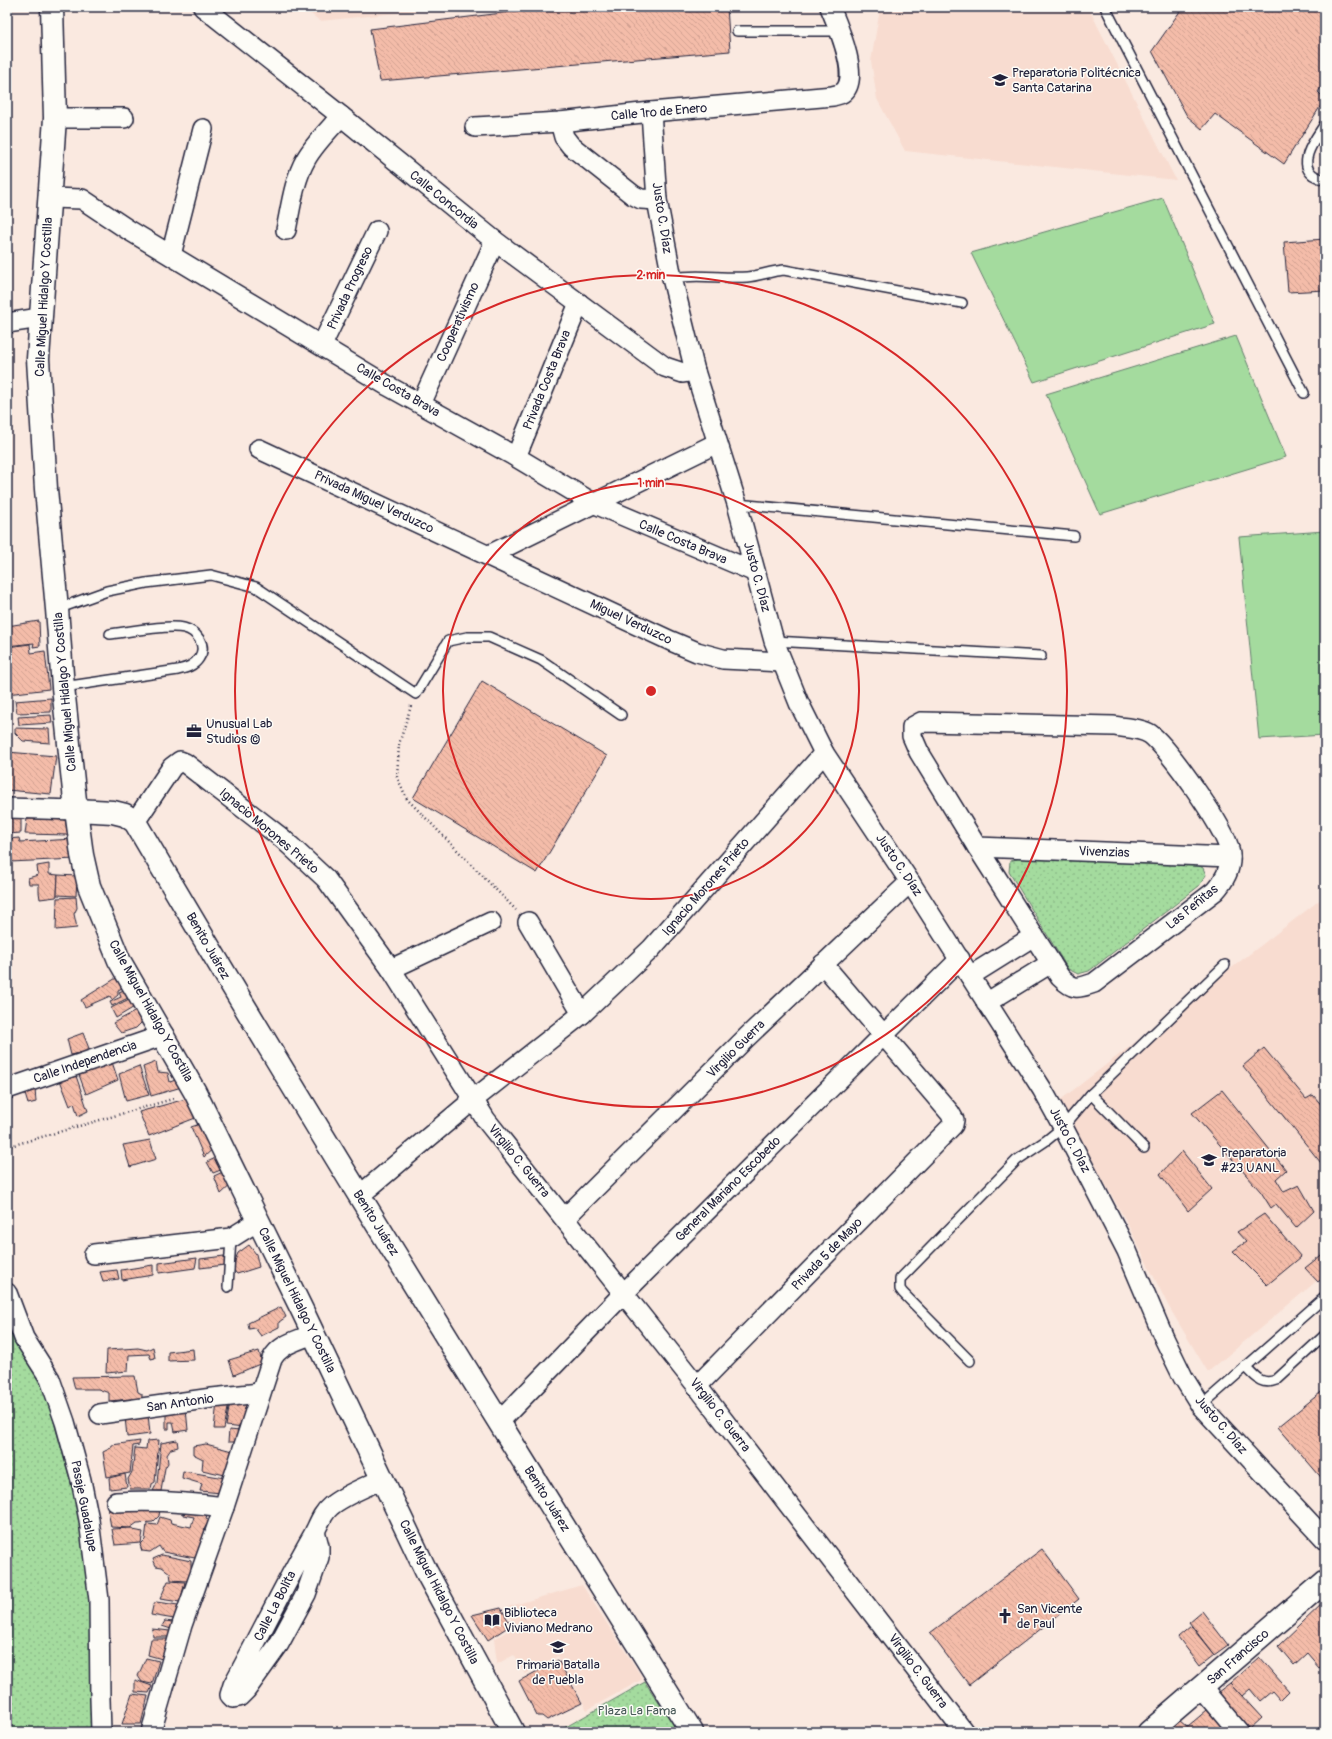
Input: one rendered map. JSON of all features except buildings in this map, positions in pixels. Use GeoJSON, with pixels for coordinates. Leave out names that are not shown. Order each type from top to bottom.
{"type":"FeatureCollection","features":[{"type":"Feature","properties":{"kind":"street","name":"Calle Miguel Hidalgo Y Costilla"},"geometry":{"type":"LineString","coordinates":[[52,7],[55,118],[38,358],[41,424],[63,687],[76,810],[82,855],[89,886],[120,960],[164,1035],[195,1092],[427,1573],[512,1732]]}},
{"type":"Feature","properties":{"kind":"street","name":"Calle Concordia"},"geometry":{"type":"LineString","coordinates":[[203,7],[341,116],[495,241],[665,367],[683,373],[695,371]]}},
{"type":"Feature","properties":{"kind":"street"},"geometry":{"type":"LineString","coordinates":[[830,7],[839,31]]}},
{"type":"Feature","properties":{"kind":"street","name":"Calle 1ro de Enero"},"geometry":{"type":"LineString","coordinates":[[475,127],[560,122],[651,112],[821,98],[842,93],[847,87],[850,76],[848,60],[839,31]]}},
{"type":"Feature","properties":{"kind":"street","name":"Justo C. Díaz"},"geometry":{"type":"LineString","coordinates":[[651,112],[657,200],[672,278],[695,371],[737,504],[774,641],[799,703],[824,753],[960,959],[986,1003],[1042,1090],[1127,1250],[1164,1338],[1183,1377],[1201,1406],[1325,1539]]}},
{"type":"Feature","properties":{"kind":"street"},"geometry":{"type":"LineString","coordinates":[[286,230],[298,176],[306,159],[315,145],[341,116]]}},
{"type":"Feature","properties":{"kind":"street"},"geometry":{"type":"LineString","coordinates":[[55,118],[124,118]]}},
{"type":"Feature","properties":{"kind":"street"},"geometry":{"type":"LineString","coordinates":[[560,122],[564,138],[570,146],[633,195],[648,200],[657,200]]}},
{"type":"Feature","properties":{"kind":"street"},"geometry":{"type":"LineString","coordinates":[[171,255],[203,129]]}},
{"type":"Feature","properties":{"kind":"street","name":"Calle Costa Brava"},"geometry":{"type":"LineString","coordinates":[[50,198],[82,199],[127,229],[388,386],[516,457],[593,503],[755,572]]}},
{"type":"Feature","properties":{"kind":"street","name":"Privada Progreso"},"geometry":{"type":"LineString","coordinates":[[322,345],[377,230]]}},
{"type":"Feature","properties":{"kind":"street","name":"Cooperativismo"},"geometry":{"type":"LineString","coordinates":[[421,404],[495,241]]}},
{"type":"Feature","properties":{"kind":"street","name":"Privada Costa Brava"},"geometry":{"type":"LineString","coordinates":[[516,457],[579,303]]}},
{"type":"Feature","properties":{"kind":"street"},"geometry":{"type":"LineString","coordinates":[[7,323],[40,318]]}},
{"type":"Feature","properties":{"kind":"street"},"geometry":{"type":"LineString","coordinates":[[489,555],[717,442]]}},
{"type":"Feature","properties":{"kind":"street","name":"Privada Miguel Verduzco"},"geometry":{"type":"LineString","coordinates":[[259,449],[489,555]]}},
{"type":"Feature","properties":{"kind":"street","name":"Miguel Verduzco"},"geometry":{"type":"LineString","coordinates":[[489,555],[672,642],[697,652],[723,658],[782,662]]}},
{"type":"Feature","properties":{"kind":"street","name":"Las Peñitas"},"geometry":{"type":"LineString","coordinates":[[929,722],[1114,726],[1150,733],[1161,744],[1192,785],[1225,836],[1230,857],[1228,870],[1224,881],[1215,891],[1094,983],[1074,988],[1060,977],[977,847],[919,752],[912,736],[912,727],[916,724],[929,722]]}},
{"type":"Feature","properties":{"kind":"street","name":"Ignacio Morones Prieto"},"geometry":{"type":"LineString","coordinates":[[359,1196],[473,1100],[582,1014],[651,949],[824,753]]}},
{"type":"Feature","properties":{"kind":"street","name":"Ignacio Morones Prieto"},"geometry":{"type":"LineString","coordinates":[[135,822],[169,772],[180,761],[190,765],[283,839],[326,879],[391,969],[473,1100]]}},
{"type":"Feature","properties":{"kind":"street"},"geometry":{"type":"LineString","coordinates":[[7,808],[113,812],[125,815],[135,822]]}},
{"type":"Feature","properties":{"kind":"street","name":"Benito Juárez"},"geometry":{"type":"LineString","coordinates":[[135,822],[255,1027],[692,1732]]}},
{"type":"Feature","properties":{"kind":"street","name":"Vivenzias"},"geometry":{"type":"LineString","coordinates":[[977,847],[1230,857]]}},
{"type":"Feature","properties":{"kind":"street","name":"Virgilio Guerra"},"geometry":{"type":"LineString","coordinates":[[565,1218],[823,964],[910,882]]}},
{"type":"Feature","properties":{"kind":"street"},"geometry":{"type":"LineString","coordinates":[[391,969],[492,922]]}},
{"type":"Feature","properties":{"kind":"street"},"geometry":{"type":"LineString","coordinates":[[528,922],[582,1014]]}},
{"type":"Feature","properties":{"kind":"street"},"geometry":{"type":"LineString","coordinates":[[970,976],[1034,936]]}},
{"type":"Feature","properties":{"kind":"street","name":"General Mariano Escobedo"},"geometry":{"type":"LineString","coordinates":[[499,1422],[623,1294],[960,959]]}},
{"type":"Feature","properties":{"kind":"street"},"geometry":{"type":"LineString","coordinates":[[986,1003],[1051,963]]}},
{"type":"Feature","properties":{"kind":"street"},"geometry":{"type":"LineString","coordinates":[[823,964],[884,1035]]}},
{"type":"Feature","properties":{"kind":"street","name":"Calle Independencia"},"geometry":{"type":"LineString","coordinates":[[7,1089],[164,1035]]}},
{"type":"Feature","properties":{"kind":"street","name":"Privada 5 de Mayo"},"geometry":{"type":"LineString","coordinates":[[697,1386],[950,1128],[954,1120],[950,1113],[884,1035]]}},
{"type":"Feature","properties":{"kind":"street","name":"Virgilio C. Guerra"},"geometry":{"type":"LineString","coordinates":[[473,1100],[486,1120],[697,1386],[964,1732]]}},
{"type":"Feature","properties":{"kind":"street"},"geometry":{"type":"LineString","coordinates":[[94,1254],[231,1238],[258,1221]]}},
{"type":"Feature","properties":{"kind":"street","name":"Pasaje Guadalupe"},"geometry":{"type":"LineString","coordinates":[[7,1293],[24,1338],[50,1379],[65,1422],[81,1480],[89,1520],[99,1600],[101,1732]]}},
{"type":"Feature","properties":{"kind":"street"},"geometry":{"type":"LineString","coordinates":[[151,1732],[182,1625],[224,1507],[260,1393],[277,1351],[282,1347],[313,1334]]}},
{"type":"Feature","properties":{"kind":"street","name":"San Antonio"},"geometry":{"type":"LineString","coordinates":[[100,1414],[212,1398],[260,1393]]}},
{"type":"Feature","properties":{"kind":"street","name":"Calle La Bolita"},"geometry":{"type":"LineString","coordinates":[[296,1613],[279,1644],[246,1690],[239,1697],[231,1697],[230,1692],[233,1684],[330,1506],[382,1479]]}},
{"type":"Feature","properties":{"kind":"street"},"geometry":{"type":"LineString","coordinates":[[116,1502],[152,1500],[188,1502],[224,1507]]}},
{"type":"Feature","properties":{"kind":"street"},"geometry":{"type":"LineString","coordinates":[[277,1602],[296,1613],[306,1594],[319,1557],[319,1524]]}},
{"type":"Feature","properties":{"kind":"street","name":"San Francisco"},"geometry":{"type":"LineString","coordinates":[[1149,1732],[1325,1581]]}},
{"type":"Feature","properties":{"kind":"street"},"geometry":{"type":"LineString","coordinates":[[1202,1688],[1239,1732]]}},
{"type":"Feature","properties":{"kind":"lane"},"geometry":{"type":"LineString","coordinates":[[1105,7],[1304,393]]}},
{"type":"Feature","properties":{"kind":"lane"},"geometry":{"type":"LineString","coordinates":[[737,31],[839,31]]}},
{"type":"Feature","properties":{"kind":"lane"},"geometry":{"type":"LineString","coordinates":[[1325,124],[1307,153],[1308,165],[1312,174],[1325,180]]}},
{"type":"Feature","properties":{"kind":"lane"},"geometry":{"type":"LineString","coordinates":[[672,278],[694,274],[748,277],[766,272],[784,270],[962,303]]}},
{"type":"Feature","properties":{"kind":"lane"},"geometry":{"type":"LineString","coordinates":[[737,504],[1074,536]]}},
{"type":"Feature","properties":{"kind":"lane"},"geometry":{"type":"LineString","coordinates":[[57,609],[107,591],[146,583],[211,575],[256,587],[416,694],[448,641],[467,637],[489,637],[541,660],[621,715]]}},
{"type":"Feature","properties":{"kind":"lane"},"geometry":{"type":"LineString","coordinates":[[63,687],[178,670],[193,664],[200,658],[202,649],[200,639],[194,631],[182,627],[110,634]]}},
{"type":"Feature","properties":{"kind":"lane"},"geometry":{"type":"LineString","coordinates":[[774,641],[1041,656]]}},
{"type":"Feature","properties":{"kind":"lane"},"geometry":{"type":"LineString","coordinates":[[970,1361],[902,1293],[900,1289],[900,1279],[1017,1160],[1047,1140],[1063,1127],[1091,1094],[1225,965]]}},
{"type":"Feature","properties":{"kind":"lane"},"geometry":{"type":"LineString","coordinates":[[1091,1094],[1144,1148]]}},
{"type":"Feature","properties":{"kind":"lane"},"geometry":{"type":"LineString","coordinates":[[228,1287],[231,1238]]}},
{"type":"Feature","properties":{"kind":"lane"},"geometry":{"type":"LineString","coordinates":[[1201,1406],[1325,1297]]}},
{"type":"Feature","properties":{"kind":"lane"},"geometry":{"type":"LineString","coordinates":[[1245,1366],[1261,1381],[1269,1383],[1276,1380],[1325,1335]]}},
{"type":"Feature","properties":{"kind":"path"},"geometry":{"type":"LineString","coordinates":[[416,694],[399,744],[397,777],[407,799],[528,922]]}},
{"type":"Feature","properties":{"kind":"path"},"geometry":{"type":"LineString","coordinates":[[7,1147],[195,1092]]}},
{"type":"Feature","properties":{"kind":"shaded area"},"geometry":{"type":"Polygon","coordinates":[[[302,7],[456,7],[320,21],[302,7]]]}},
{"type":"Feature","properties":{"kind":"shaded area","name":"Preparatoria Politécnica Santa Catarina"},"geometry":{"type":"Polygon","coordinates":[[[870,7],[1088,7],[1176,180],[905,151],[877,99],[871,61],[880,9],[870,7]]]}},
{"type":"Feature","properties":{"kind":"shaded area","name":"Preparatoria #23 UANL"},"geometry":{"type":"Polygon","coordinates":[[[1325,896],[1325,1274],[1208,1372],[1169,1307],[1125,1219],[1059,1101],[1325,896]]]}},
{"type":"Feature","properties":{"kind":"shaded area","name":"Primaria Batalla de Puebla"},"geometry":{"type":"Polygon","coordinates":[[[582,1585],[643,1679],[587,1710],[558,1656],[525,1674],[514,1655],[497,1664],[494,1639],[516,1626],[504,1608],[582,1585]]]}},
{"type":"Feature","properties":{"kind":"green space"},"geometry":{"type":"Polygon","coordinates":[[[1163,198],[1215,324],[1034,382],[971,253],[1163,198]]]}},
{"type":"Feature","properties":{"kind":"green space"},"geometry":{"type":"Polygon","coordinates":[[[1236,336],[1286,457],[1100,514],[1046,394],[1236,336]]]}},
{"type":"Feature","properties":{"kind":"green space"},"geometry":{"type":"Polygon","coordinates":[[[1325,531],[1325,735],[1259,739],[1239,537],[1325,531]]]}},
{"type":"Feature","properties":{"kind":"green space"},"geometry":{"type":"Polygon","coordinates":[[[1020,858],[1194,863],[1203,868],[1206,875],[1199,886],[1089,971],[1078,974],[1068,969],[1009,872],[1010,861],[1020,858]]]}},
{"type":"Feature","properties":{"kind":"green space"},"geometry":{"type":"Polygon","coordinates":[[[7,1315],[44,1386],[76,1501],[92,1596],[95,1732],[7,1732],[7,1315]]]}},
{"type":"Feature","properties":{"kind":"green space","name":"Plaza La Fama"},"geometry":{"type":"Polygon","coordinates":[[[645,1682],[678,1732],[557,1732],[645,1682]]]}},
{"type":"Feature","properties":{"kind":"place","name":"Preparatoria Politécnica Santa Catarina"},"geometry":{"type":"Point","coordinates":[1000,80]}},
{"type":"Feature","properties":{"kind":"place","name":"Unusual Lab Studios ©"},"geometry":{"type":"Point","coordinates":[194,731]}},
{"type":"Feature","properties":{"kind":"place","name":"Preparatoria #23 UANL"},"geometry":{"type":"Point","coordinates":[1209,1160]}},
{"type":"Feature","properties":{"kind":"place","name":"San Vicente de Paul"},"geometry":{"type":"Point","coordinates":[1005,1616]}},
{"type":"Feature","properties":{"kind":"place","name":"Biblioteca Viviano Medrano"},"geometry":{"type":"Point","coordinates":[492,1620]}},
{"type":"Feature","properties":{"kind":"place","name":"Primaria Batalla de Puebla"},"geometry":{"type":"Point","coordinates":[558,1647]}}]}
